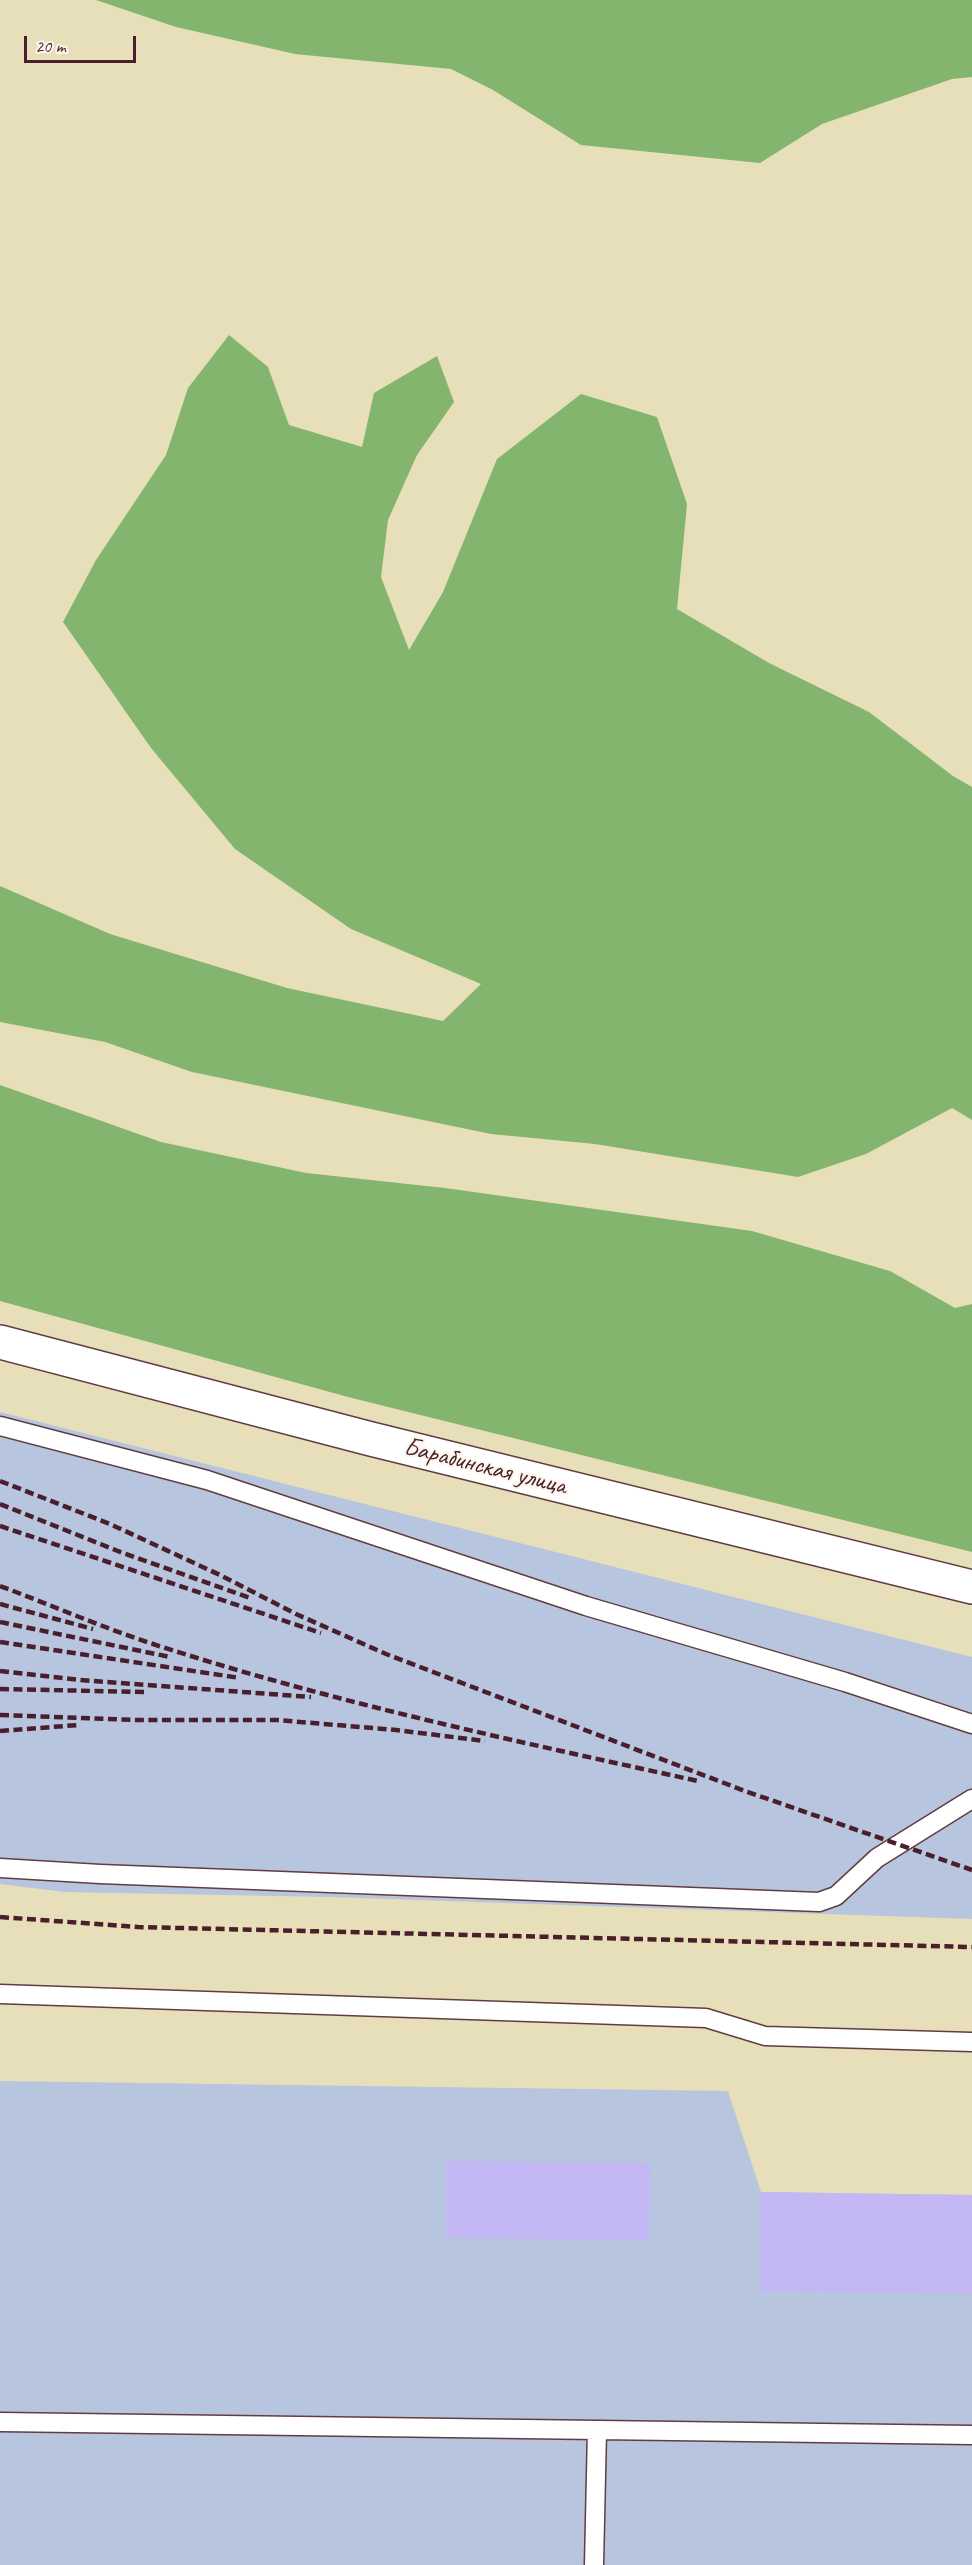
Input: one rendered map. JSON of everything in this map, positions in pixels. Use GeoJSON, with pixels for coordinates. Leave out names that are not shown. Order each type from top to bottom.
{"type":"FeatureCollection","features":[{"type":"Feature","properties":{"kind":"main road","name":"Барабинская улица"},"geometry":{"type":"LineString","coordinates":[[0,1342],[371,1439],[972,1587]]}},
{"type":"Feature","properties":{"kind":"lane"},"geometry":{"type":"LineString","coordinates":[[0,1426],[207,1480],[586,1606],[845,1682],[972,1724]]}},
{"type":"Feature","properties":{"kind":"lane"},"geometry":{"type":"LineString","coordinates":[[0,1868],[100,1874],[819,1902],[836,1896],[877,1858],[972,1799]]}},
{"type":"Feature","properties":{"kind":"lane"},"geometry":{"type":"LineString","coordinates":[[0,1994],[706,2018],[765,2036],[972,2042]]}},
{"type":"Feature","properties":{"kind":"lane"},"geometry":{"type":"LineString","coordinates":[[0,2422],[972,2435]]}},
{"type":"Feature","properties":{"kind":"lane"},"geometry":{"type":"LineString","coordinates":[[594,2565],[597,2430]]}},
{"type":"Feature","properties":{"kind":"shaded area"},"geometry":{"type":"Polygon","coordinates":[[[0,1412],[972,1657],[972,1919],[330,1897],[65,1892],[0,1884],[0,1412]]]}},
{"type":"Feature","properties":{"kind":"shaded area"},"geometry":{"type":"Polygon","coordinates":[[[0,2081],[728,2091],[761,2192],[972,2195],[972,2565],[0,2565],[0,2081]]]}},
{"type":"Feature","properties":{"kind":"green space"},"geometry":{"type":"Polygon","coordinates":[[[96,0],[972,0],[972,77],[952,79],[822,124],[760,163],[581,145],[493,90],[451,69],[295,54],[176,27],[96,0]]]}},
{"type":"Feature","properties":{"kind":"green space"},"geometry":{"type":"Polygon","coordinates":[[[229,335],[268,367],[289,425],[362,447],[374,393],[437,356],[454,402],[417,455],[388,520],[381,577],[409,650],[443,592],[497,459],[581,394],[657,417],[687,504],[677,609],[769,663],[869,712],[953,776],[972,787],[972,1120],[952,1108],[866,1154],[798,1177],[595,1144],[491,1134],[192,1072],[105,1042],[0,1022],[0,886],[110,934],[287,988],[443,1021],[481,984],[351,929],[235,849],[151,748],[63,622],[96,560],[166,455],[188,388],[229,335]]]}},
{"type":"Feature","properties":{"kind":"green space"},"geometry":{"type":"Polygon","coordinates":[[[0,1085],[161,1142],[306,1173],[445,1188],[752,1231],[890,1271],[955,1308],[972,1304],[972,1552],[348,1397],[0,1301],[0,1085]]]}},
{"type":"Feature","properties":{"kind":"building"},"geometry":{"type":"Polygon","coordinates":[[[446,2161],[650,2163],[649,2240],[446,2238],[446,2161]]]}},
{"type":"Feature","properties":{"kind":"building"},"geometry":{"type":"Polygon","coordinates":[[[761,2192],[972,2195],[972,2294],[760,2291],[761,2192]]]}},
{"type":"Feature","properties":{"kind":"railway"},"geometry":{"type":"LineString","coordinates":[[0,1481],[110,1524],[220,1575],[296,1614],[386,1654],[745,1791],[972,1870]]}},
{"type":"Feature","properties":{"kind":"railway"},"geometry":{"type":"LineString","coordinates":[[0,1504],[123,1553],[250,1598]]}},
{"type":"Feature","properties":{"kind":"railway"},"geometry":{"type":"LineString","coordinates":[[0,1526],[321,1633]]}},
{"type":"Feature","properties":{"kind":"railway"},"geometry":{"type":"LineString","coordinates":[[0,1586],[134,1637],[288,1684],[424,1719],[698,1781]]}},
{"type":"Feature","properties":{"kind":"railway"},"geometry":{"type":"LineString","coordinates":[[0,1604],[93,1629]]}},
{"type":"Feature","properties":{"kind":"railway"},"geometry":{"type":"LineString","coordinates":[[0,1622],[170,1657]]}},
{"type":"Feature","properties":{"kind":"railway"},"geometry":{"type":"LineString","coordinates":[[0,1642],[240,1678]]}},
{"type":"Feature","properties":{"kind":"railway"},"geometry":{"type":"LineString","coordinates":[[0,1671],[80,1680],[311,1697]]}},
{"type":"Feature","properties":{"kind":"railway"},"geometry":{"type":"LineString","coordinates":[[0,1689],[144,1692]]}},
{"type":"Feature","properties":{"kind":"railway"},"geometry":{"type":"LineString","coordinates":[[0,1715],[137,1720],[277,1720],[396,1730],[485,1741]]}},
{"type":"Feature","properties":{"kind":"railway"},"geometry":{"type":"LineString","coordinates":[[0,1731],[78,1725]]}},
{"type":"Feature","properties":{"kind":"railway"},"geometry":{"type":"LineString","coordinates":[[0,1917],[138,1927],[972,1947]]}}]}
